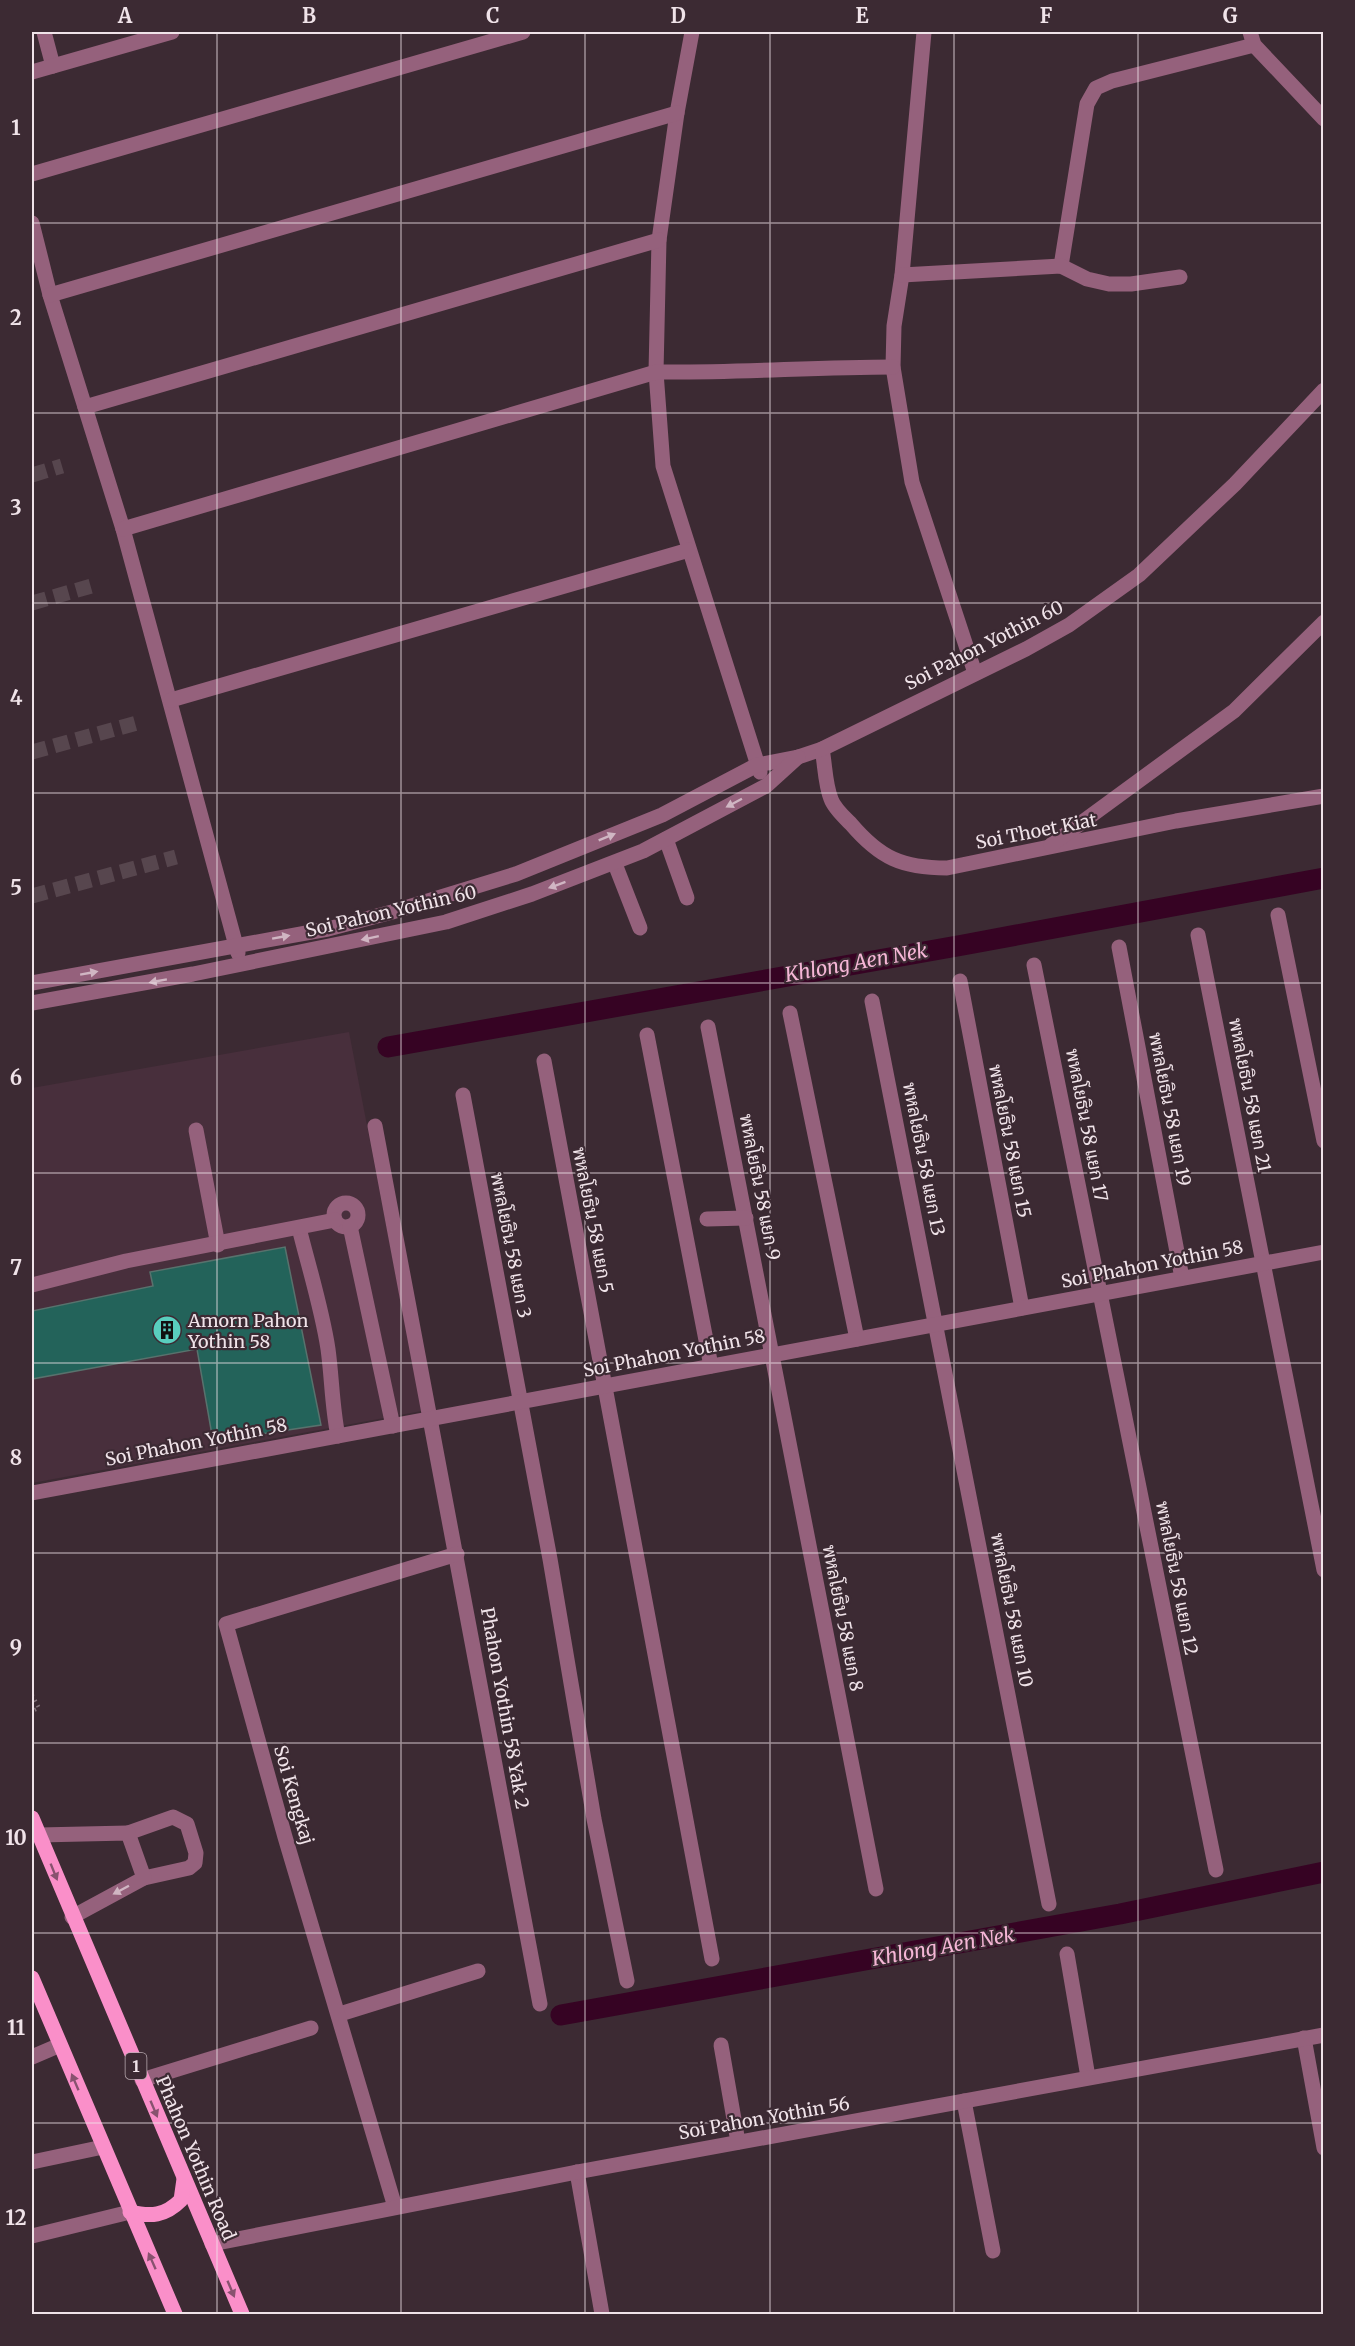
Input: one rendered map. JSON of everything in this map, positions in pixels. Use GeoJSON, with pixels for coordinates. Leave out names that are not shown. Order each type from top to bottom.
{"type":"FeatureCollection","features":[{"type":"Feature","properties":{"kind":"main road","name":"Phahon Yothin Road"},"geometry":{"type":"LineString","coordinates":[[32,1818],[242,2314]]}},
{"type":"Feature","properties":{"kind":"main road"},"geometry":{"type":"LineString","coordinates":[[32,1978],[175,2314]]}},
{"type":"Feature","properties":{"kind":"main road"},"geometry":{"type":"LineString","coordinates":[[130,2212],[151,2216],[165,2213],[181,2200],[184,2179]]}},
{"type":"Feature","properties":{"kind":"street"},"geometry":{"type":"LineString","coordinates":[[44,32],[53,66]]}},
{"type":"Feature","properties":{"kind":"street"},"geometry":{"type":"LineString","coordinates":[[32,72],[172,32]]}},
{"type":"Feature","properties":{"kind":"street"},"geometry":{"type":"LineString","coordinates":[[32,174],[523,32]]}},
{"type":"Feature","properties":{"kind":"street"},"geometry":{"type":"LineString","coordinates":[[692,32],[677,113],[659,240],[656,372],[663,466],[757,765],[766,786]]}},
{"type":"Feature","properties":{"kind":"street"},"geometry":{"type":"LineString","coordinates":[[924,32],[902,276],[894,326],[894,367],[912,482],[975,674]]}},
{"type":"Feature","properties":{"kind":"street"},"geometry":{"type":"LineString","coordinates":[[1061,267],[1087,104],[1096,88],[1252,38],[1323,119]]}},
{"type":"Feature","properties":{"kind":"street"},"geometry":{"type":"LineString","coordinates":[[50,295],[677,113]]}},
{"type":"Feature","properties":{"kind":"street"},"geometry":{"type":"LineString","coordinates":[[32,223],[50,295],[123,529],[241,965]]}},
{"type":"Feature","properties":{"kind":"street"},"geometry":{"type":"LineString","coordinates":[[86,407],[659,240]]}},
{"type":"Feature","properties":{"kind":"street"},"geometry":{"type":"LineString","coordinates":[[902,276],[1061,267],[1087,279],[1109,284],[1131,284],[1180,277]]}},
{"type":"Feature","properties":{"kind":"street"},"geometry":{"type":"LineString","coordinates":[[123,529],[656,372],[715,373],[798,367],[894,367]]}},
{"type":"Feature","properties":{"kind":"street","name":"Soi Pahon Yothin 60"},"geometry":{"type":"LineString","coordinates":[[32,983],[328,929],[516,874],[662,815],[757,765],[798,757],[822,749],[1069,625],[1139,575],[1235,484],[1323,390]]}},
{"type":"Feature","properties":{"kind":"street"},"geometry":{"type":"LineString","coordinates":[[171,700],[689,550]]}},
{"type":"Feature","properties":{"kind":"street"},"geometry":{"type":"LineString","coordinates":[[1049,847],[1234,711],[1323,622]]}},
{"type":"Feature","properties":{"kind":"street","name":"Soi Thoet Kiat"},"geometry":{"type":"LineString","coordinates":[[822,749],[831,800],[865,840],[882,854],[920,868],[947,868],[1323,796]]}},
{"type":"Feature","properties":{"kind":"street","name":"Soi Pahon Yothin 60"},"geometry":{"type":"LineString","coordinates":[[32,1003],[241,965],[446,922],[615,864],[766,786],[798,757]]}},
{"type":"Feature","properties":{"kind":"street"},"geometry":{"type":"LineString","coordinates":[[666,839],[687,898]]}},
{"type":"Feature","properties":{"kind":"street"},"geometry":{"type":"LineString","coordinates":[[615,864],[640,928]]}},
{"type":"Feature","properties":{"kind":"street"},"geometry":{"type":"LineString","coordinates":[[1278,915],[1323,1141]]}},
{"type":"Feature","properties":{"kind":"street","name":"พหลโยธิน 58 แยก 21"},"geometry":{"type":"LineString","coordinates":[[1198,935],[1323,1570]]}},
{"type":"Feature","properties":{"kind":"street","name":"พหลโยธิน 58 แยก 19"},"geometry":{"type":"LineString","coordinates":[[1119,947],[1182,1278]]}},
{"type":"Feature","properties":{"kind":"street"},"geometry":{"type":"LineString","coordinates":[[189,955],[193,974]]}},
{"type":"Feature","properties":{"kind":"street","name":"พหลโยธิน 58 แยก 17"},"geometry":{"type":"LineString","coordinates":[[1034,965],[1101,1293]]}},
{"type":"Feature","properties":{"kind":"street","name":"พหลโยธิน 58 แยก 15"},"geometry":{"type":"LineString","coordinates":[[960,981],[1022,1308]]}},
{"type":"Feature","properties":{"kind":"street","name":"พหลโยธิน 58 แยก 13"},"geometry":{"type":"LineString","coordinates":[[872,1001],[936,1324]]}},
{"type":"Feature","properties":{"kind":"street"},"geometry":{"type":"LineString","coordinates":[[790,1013],[857,1339]]}},
{"type":"Feature","properties":{"kind":"street","name":"พหลโยธิน 58 แยก 9"},"geometry":{"type":"LineString","coordinates":[[708,1027],[772,1354]]}},
{"type":"Feature","properties":{"kind":"street"},"geometry":{"type":"LineString","coordinates":[[647,1035],[711,1366]]}},
{"type":"Feature","properties":{"kind":"street","name":"พหลโยธิน 58 แยก 5"},"geometry":{"type":"LineString","coordinates":[[544,1061],[712,1959]]}},
{"type":"Feature","properties":{"kind":"street","name":"พหลโยธิน 58 แยก 3"},"geometry":{"type":"LineString","coordinates":[[463,1095],[521,1401],[594,1819],[627,1981]]}},
{"type":"Feature","properties":{"kind":"street","name":"Phahon Yothin 58 Yak 2"},"geometry":{"type":"LineString","coordinates":[[375,1126],[540,2004]]}},
{"type":"Feature","properties":{"kind":"street"},"geometry":{"type":"LineString","coordinates":[[196,1130],[218,1245]]}},
{"type":"Feature","properties":{"kind":"street"},"geometry":{"type":"LineString","coordinates":[[351,1203],[358,1212],[358,1218],[350,1226],[344,1227],[335,1220],[334,1210],[337,1206],[351,1203]]}},
{"type":"Feature","properties":{"kind":"street"},"geometry":{"type":"LineString","coordinates":[[707,1220],[746,1218]]}},
{"type":"Feature","properties":{"kind":"street"},"geometry":{"type":"LineString","coordinates":[[32,1285],[126,1261],[218,1245],[335,1220]]}},
{"type":"Feature","properties":{"kind":"street"},"geometry":{"type":"LineString","coordinates":[[350,1226],[393,1425]]}},
{"type":"Feature","properties":{"kind":"street"},"geometry":{"type":"LineString","coordinates":[[299,1228],[328,1347],[334,1394],[332,1410],[338,1436]]}},
{"type":"Feature","properties":{"kind":"street","name":"Soi Phahon Yothin 58"},"geometry":{"type":"LineString","coordinates":[[32,1493],[1323,1252]]}},
{"type":"Feature","properties":{"kind":"street","name":"พหลโยธิน 58 แยก 12"},"geometry":{"type":"LineString","coordinates":[[1101,1293],[1216,1870]]}},
{"type":"Feature","properties":{"kind":"street","name":"พหลโยธิน 58 แยก 10"},"geometry":{"type":"LineString","coordinates":[[936,1324],[1049,1904]]}},
{"type":"Feature","properties":{"kind":"street","name":"พหลโยธิน 58 แยก 8"},"geometry":{"type":"LineString","coordinates":[[772,1354],[876,1889]]}},
{"type":"Feature","properties":{"kind":"street","name":"Soi Kengkaj"},"geometry":{"type":"LineString","coordinates":[[395,2207],[340,2014],[285,1837],[226,1624],[457,1554]]}},
{"type":"Feature","properties":{"kind":"street"},"geometry":{"type":"LineString","coordinates":[[39,1835],[128,1833],[173,1817],[187,1824],[196,1853],[195,1863],[189,1868],[144,1878],[72,1917]]}},
{"type":"Feature","properties":{"kind":"street"},"geometry":{"type":"LineString","coordinates":[[128,1833],[144,1878]]}},
{"type":"Feature","properties":{"kind":"street"},"geometry":{"type":"LineString","coordinates":[[1067,1954],[1088,2078]]}},
{"type":"Feature","properties":{"kind":"street"},"geometry":{"type":"LineString","coordinates":[[340,2014],[478,1971]]}},
{"type":"Feature","properties":{"kind":"street"},"geometry":{"type":"LineString","coordinates":[[142,2080],[311,2028]]}},
{"type":"Feature","properties":{"kind":"street","name":"Soi Pahon Yothin 56"},"geometry":{"type":"LineString","coordinates":[[212,2244],[577,2172],[1323,2035]]}},
{"type":"Feature","properties":{"kind":"street"},"geometry":{"type":"LineString","coordinates":[[1304,2038],[1323,2148]]}},
{"type":"Feature","properties":{"kind":"street"},"geometry":{"type":"LineString","coordinates":[[32,2057],[60,2045]]}},
{"type":"Feature","properties":{"kind":"street"},"geometry":{"type":"LineString","coordinates":[[721,2045],[738,2142]]}},
{"type":"Feature","properties":{"kind":"street"},"geometry":{"type":"LineString","coordinates":[[964,2101],[993,2252]]}},
{"type":"Feature","properties":{"kind":"street"},"geometry":{"type":"LineString","coordinates":[[32,2162],[103,2147]]}},
{"type":"Feature","properties":{"kind":"street"},"geometry":{"type":"LineString","coordinates":[[577,2172],[602,2314]]}},
{"type":"Feature","properties":{"kind":"street"},"geometry":{"type":"LineString","coordinates":[[32,2236],[130,2212]]}},
{"type":"Feature","properties":{"kind":"path"},"geometry":{"type":"LineString","coordinates":[[32,1695],[39,1708],[32,1711]]}},
{"type":"Feature","properties":{"kind":"shaded area"},"geometry":{"type":"Polygon","coordinates":[[[349,1032],[422,1411],[32,1483],[32,1088],[349,1032]]]}},
{"type":"Feature","properties":{"kind":"building","name":"Amorn Pahon Yothin 58"},"geometry":{"type":"Polygon","coordinates":[[[285,1247],[321,1425],[213,1441],[197,1349],[32,1379],[32,1311],[153,1286],[150,1272],[285,1247]]]}},
{"type":"Feature","properties":{"kind":"waterway","name":"Khlong Aen Nek"},"geometry":{"type":"LineString","coordinates":[[388,1047],[1324,878]]}},
{"type":"Feature","properties":{"kind":"waterway","name":"Khlong Aen Nek"},"geometry":{"type":"LineString","coordinates":[[561,2015],[1120,1914],[1324,1872]]}},
{"type":"Feature","properties":{"kind":"tunnel"},"geometry":{"type":"LineString","coordinates":[[32,475],[62,466]]}},
{"type":"Feature","properties":{"kind":"tunnel"},"geometry":{"type":"LineString","coordinates":[[32,603],[95,585]]}},
{"type":"Feature","properties":{"kind":"tunnel"},"geometry":{"type":"LineString","coordinates":[[32,752],[137,723]]}},
{"type":"Feature","properties":{"kind":"tunnel"},"geometry":{"type":"LineString","coordinates":[[32,896],[176,857]]}},
{"type":"Feature","properties":{"kind":"place","name":"Amorn Pahon Yothin 58"},"geometry":{"type":"Point","coordinates":[167,1330]}}]}
